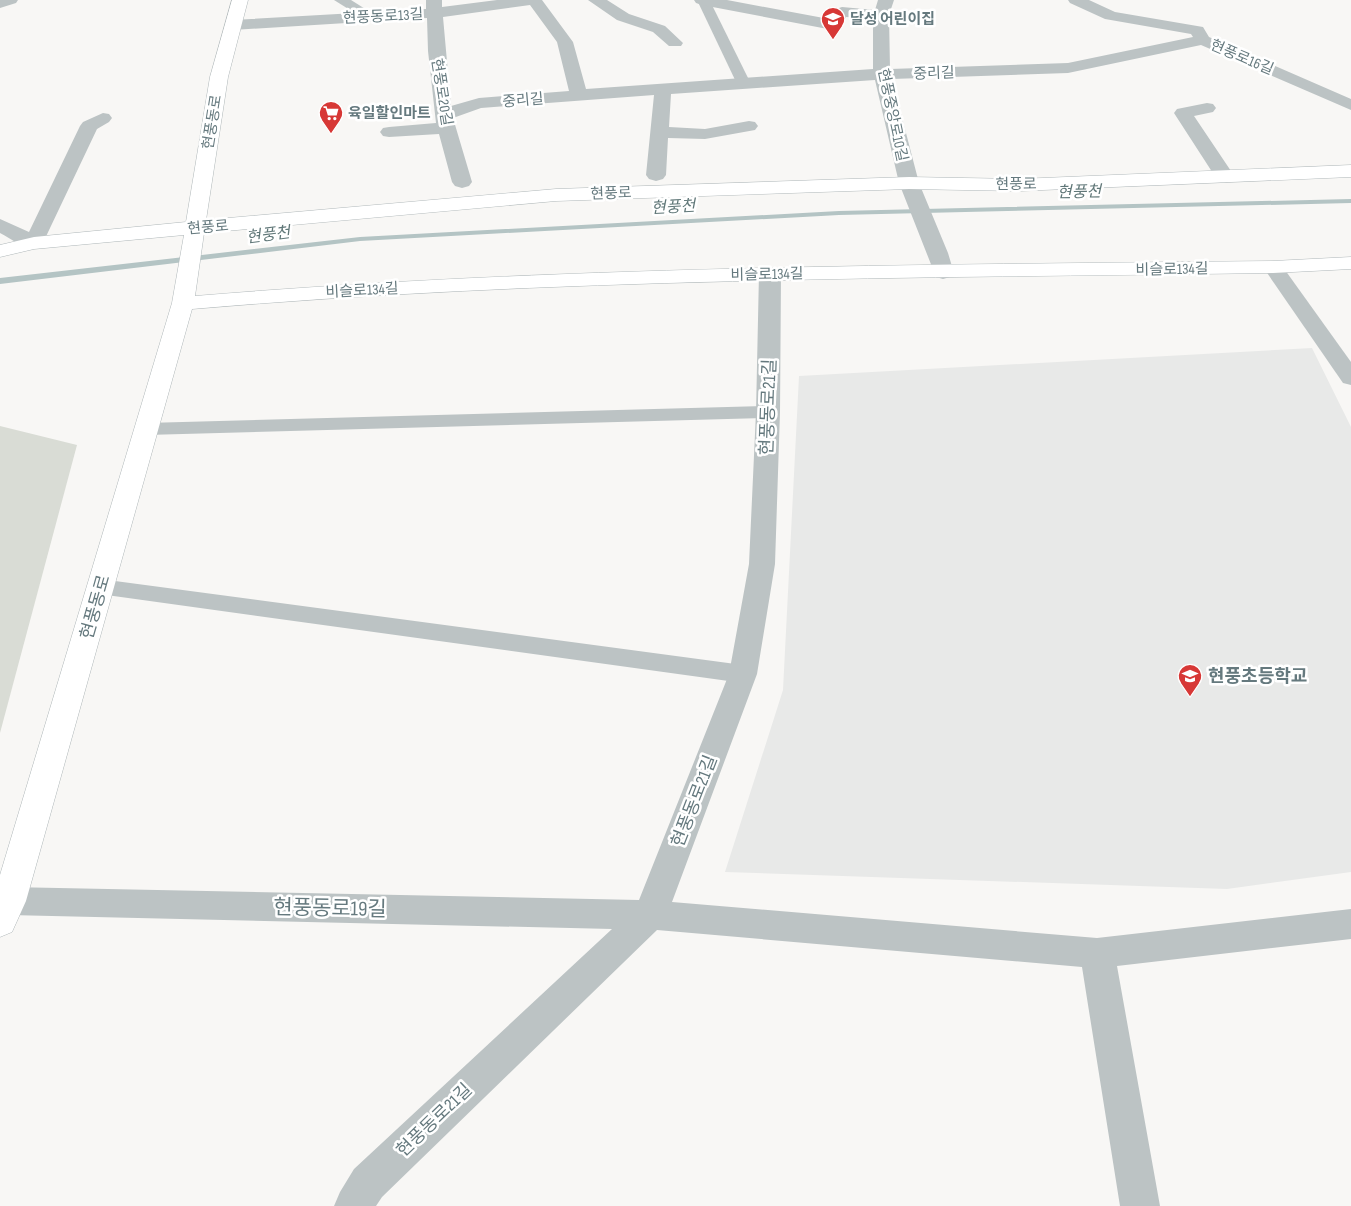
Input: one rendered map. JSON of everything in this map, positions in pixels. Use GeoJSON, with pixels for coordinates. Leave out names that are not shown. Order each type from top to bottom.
{"type":"FeatureCollection","features":[{"type":"Feature","properties":{"kind":"street"},"geometry":{"type":"LineString","coordinates":[[0,3],[10,0]]}},
{"type":"Feature","properties":{"kind":"street","name":"현풍동로"},"geometry":{"type":"LineString","coordinates":[[3,910],[100,587],[184,296],[219,77],[240,0]]}},
{"type":"Feature","properties":{"kind":"street","name":"현풍동로13길"},"geometry":{"type":"LineString","coordinates":[[233,25],[371,17],[435,7],[532,0],[565,42],[579,95]]}},
{"type":"Feature","properties":{"kind":"street"},"geometry":{"type":"LineString","coordinates":[[596,0],[623,17],[659,29],[674,43]]}},
{"type":"Feature","properties":{"kind":"street","name":"현풍로16길"},"geometry":{"type":"LineString","coordinates":[[1076,0],[1111,16],[1197,30],[1203,40],[1351,105]]}},
{"type":"Feature","properties":{"kind":"street","name":"현풍중앙로10길"},"geometry":{"type":"LineString","coordinates":[[703,1],[797,16],[833,25],[842,12],[883,8],[882,74],[909,183],[938,253],[942,272]]}},
{"type":"Feature","properties":{"kind":"street","name":"현풍로20길"},"geometry":{"type":"LineString","coordinates":[[435,7],[436,51],[445,122],[462,182]]}},
{"type":"Feature","properties":{"kind":"street","name":"중리길"},"geometry":{"type":"LineString","coordinates":[[389,132],[445,122],[479,103],[882,74],[1068,68],[1203,40]]}},
{"type":"Feature","properties":{"kind":"street"},"geometry":{"type":"LineString","coordinates":[[656,175],[663,89]]}},
{"type":"Feature","properties":{"kind":"street"},"geometry":{"type":"LineString","coordinates":[[1207,108],[1183,113],[1225,176]]}},
{"type":"Feature","properties":{"kind":"street"},"geometry":{"type":"LineString","coordinates":[[0,225],[34,243],[89,126],[103,118]]}},
{"type":"Feature","properties":{"kind":"street"},"geometry":{"type":"LineString","coordinates":[[659,132],[705,134],[749,126]]}},
{"type":"Feature","properties":{"kind":"street","name":"현풍로"},"geometry":{"type":"LineString","coordinates":[[0,251],[34,243],[194,237],[556,195],[909,183],[1019,185],[1351,171]]}},
{"type":"Feature","properties":{"kind":"street","name":"비슬로134길"},"geometry":{"type":"LineString","coordinates":[[184,296],[770,273],[1273,267],[1351,263]]}},
{"type":"Feature","properties":{"kind":"street"},"geometry":{"type":"LineString","coordinates":[[1273,267],[1351,378]]}},
{"type":"Feature","properties":{"kind":"street","name":"현풍동로21길"},"geometry":{"type":"LineString","coordinates":[[354,1206],[368,1183],[650,915],[743,674],[762,564],[768,412],[770,273]]}},
{"type":"Feature","properties":{"kind":"street","name":"현풍동로19길"},"geometry":{"type":"LineString","coordinates":[[3,910],[650,915],[1097,953],[1351,924]]}},
{"type":"Feature","properties":{"kind":"street"},"geometry":{"type":"LineString","coordinates":[[1097,953],[1140,1206]]}},
{"type":"Feature","properties":{"kind":"lane"},"geometry":{"type":"LineString","coordinates":[[341,0],[371,17]]}},
{"type":"Feature","properties":{"kind":"lane"},"geometry":{"type":"LineString","coordinates":[[703,1],[744,84]]}},
{"type":"Feature","properties":{"kind":"lane"},"geometry":{"type":"LineString","coordinates":[[146,429],[768,412]]}},
{"type":"Feature","properties":{"kind":"lane"},"geometry":{"type":"LineString","coordinates":[[100,587],[743,674]]}},
{"type":"Feature","properties":{"kind":"shaded area","name":"현풍초등학교"},"geometry":{"type":"Polygon","coordinates":[[[1312,348],[1351,427],[1351,872],[1227,889],[725,872],[783,690],[799,376],[1312,348]]]}},
{"type":"Feature","properties":{"kind":"shaded area"},"geometry":{"type":"Polygon","coordinates":[[[0,426],[77,445],[0,733],[0,426]]]}},
{"type":"Feature","properties":{"kind":"waterway","name":"현풍천"},"geometry":{"type":"LineString","coordinates":[[0,281],[360,239],[839,213],[1351,201]]}},
{"type":"Feature","properties":{"kind":"place","name":"달성 어린이집"},"geometry":{"type":"Point","coordinates":[833,40]}},
{"type":"Feature","properties":{"kind":"place","name":"육일할인마트"},"geometry":{"type":"Point","coordinates":[331,134]}},
{"type":"Feature","properties":{"kind":"place","name":"현풍초등학교"},"geometry":{"type":"Point","coordinates":[1190,697]}}]}
